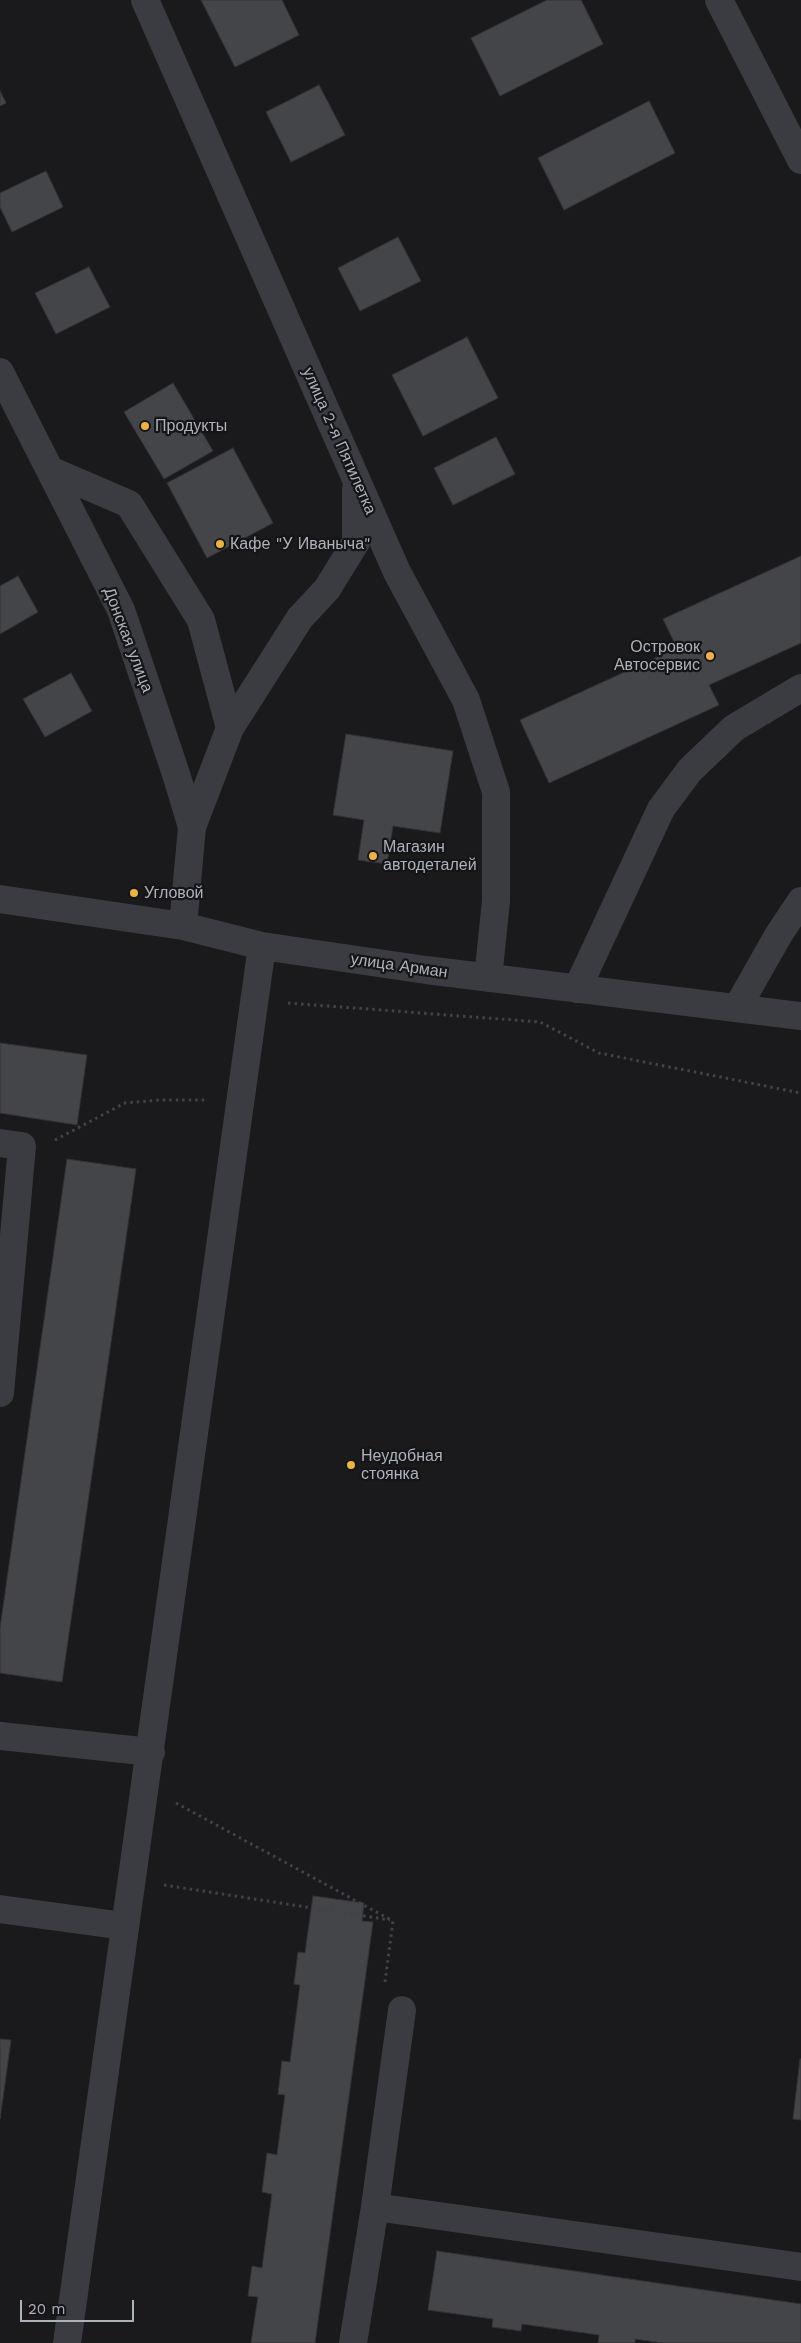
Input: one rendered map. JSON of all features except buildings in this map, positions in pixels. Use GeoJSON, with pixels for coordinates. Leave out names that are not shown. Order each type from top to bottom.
{"type":"FeatureCollection","features":[{"type":"Feature","properties":{"kind":"street","name":"улица 2-я Пятилетка"},"geometry":{"type":"LineString","coordinates":[[145,0],[397,572],[466,700],[496,792],[496,901],[488,978]]}},
{"type":"Feature","properties":{"kind":"street"},"geometry":{"type":"LineString","coordinates":[[719,0],[801,160]]}},
{"type":"Feature","properties":{"kind":"street","name":"Донская улица"},"geometry":{"type":"LineString","coordinates":[[0,372],[121,610],[192,827],[183,926]]}},
{"type":"Feature","properties":{"kind":"street"},"geometry":{"type":"LineString","coordinates":[[50,470],[129,504],[201,620],[230,728]]}},
{"type":"Feature","properties":{"kind":"street"},"geometry":{"type":"LineString","coordinates":[[192,827],[230,728],[300,618],[327,589],[356,542],[356,478]]}},
{"type":"Feature","properties":{"kind":"street"},"geometry":{"type":"LineString","coordinates":[[577,989],[661,809],[684,778],[734,728],[801,688]]}},
{"type":"Feature","properties":{"kind":"street","name":"улица Арман"},"geometry":{"type":"LineString","coordinates":[[0,899],[183,926],[262,946],[488,978],[801,1016]]}},
{"type":"Feature","properties":{"kind":"street"},"geometry":{"type":"LineString","coordinates":[[737,1008],[779,934],[801,901]]}},
{"type":"Feature","properties":{"kind":"street"},"geometry":{"type":"LineString","coordinates":[[67,2343],[262,946]]}},
{"type":"Feature","properties":{"kind":"street"},"geometry":{"type":"LineString","coordinates":[[0,1393],[11,1144]]}},
{"type":"Feature","properties":{"kind":"street"},"geometry":{"type":"LineString","coordinates":[[0,1736],[151,1752]]}},
{"type":"Feature","properties":{"kind":"street"},"geometry":{"type":"LineString","coordinates":[[0,1909],[124,1926]]}},
{"type":"Feature","properties":{"kind":"street"},"geometry":{"type":"LineString","coordinates":[[353,2343],[375,2207],[402,2010]]}},
{"type":"Feature","properties":{"kind":"street"},"geometry":{"type":"LineString","coordinates":[[375,2207],[801,2267]]}},
{"type":"Feature","properties":{"kind":"path"},"geometry":{"type":"LineString","coordinates":[[255,1000],[540,1022],[598,1053],[801,1093]]}},
{"type":"Feature","properties":{"kind":"path"},"geometry":{"type":"LineString","coordinates":[[11,1144],[58,1140],[126,1103],[160,1100],[241,1100]]}},
{"type":"Feature","properties":{"kind":"path"},"geometry":{"type":"LineString","coordinates":[[145,1792],[172,1801],[393,1921],[158,1884]]}},
{"type":"Feature","properties":{"kind":"place","name":"Продукты"},"geometry":{"type":"Point","coordinates":[145,426]}},
{"type":"Feature","properties":{"kind":"place","name":"Кафе \"У Иваныча\""},"geometry":{"type":"Point","coordinates":[220,544]}},
{"type":"Feature","properties":{"kind":"place","name":"Островок Автосервис"},"geometry":{"type":"Point","coordinates":[710,656]}},
{"type":"Feature","properties":{"kind":"place","name":"Магазин автодеталей"},"geometry":{"type":"Point","coordinates":[373,856]}},
{"type":"Feature","properties":{"kind":"place","name":"Угловой"},"geometry":{"type":"Point","coordinates":[134,893]}},
{"type":"Feature","properties":{"kind":"place","name":"Неудобная стоянка"},"geometry":{"type":"Point","coordinates":[351,1465]}}]}
